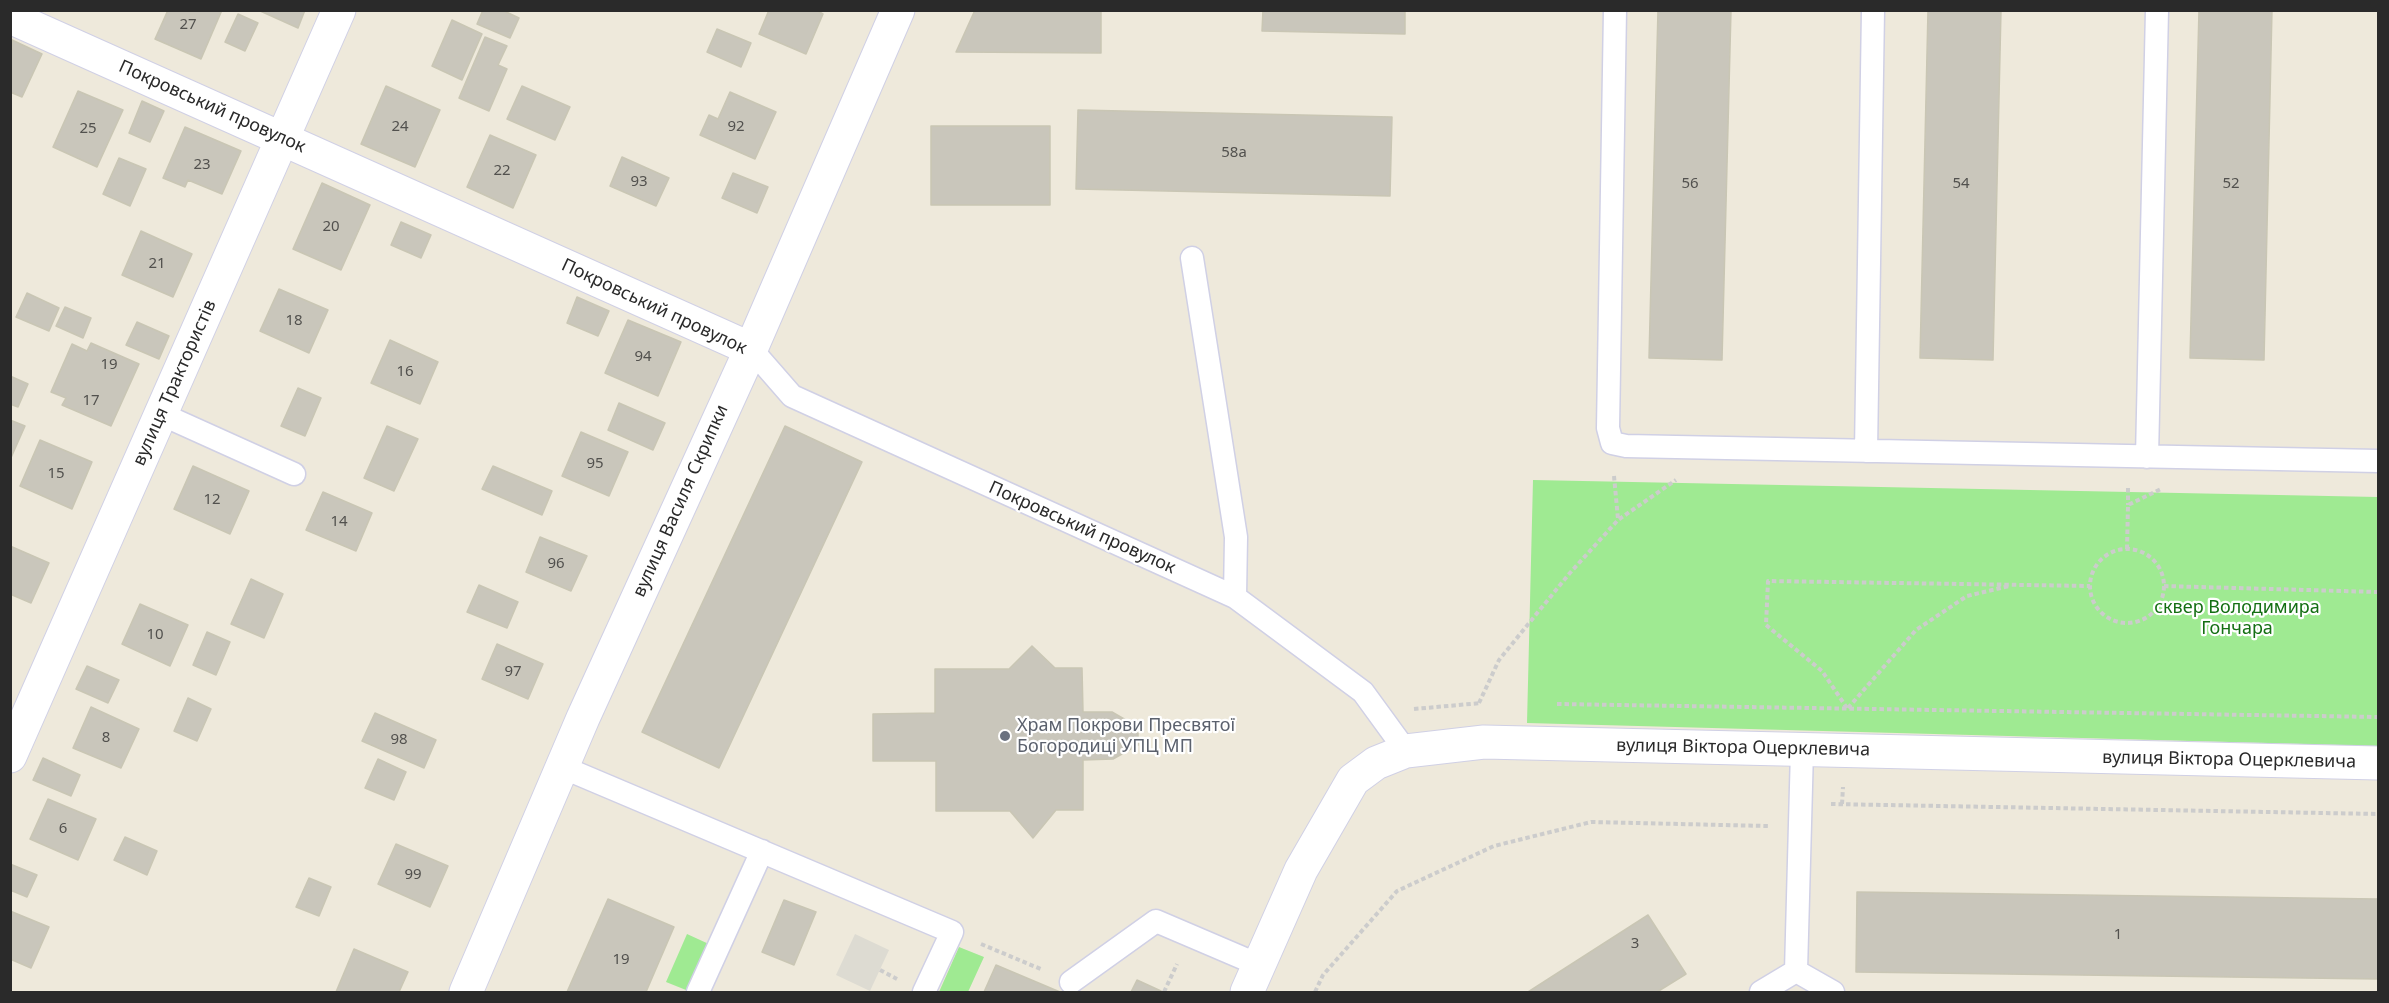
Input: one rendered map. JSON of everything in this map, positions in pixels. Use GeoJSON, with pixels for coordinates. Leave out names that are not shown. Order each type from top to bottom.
{"type":"FeatureCollection","features":[{"type":"Feature","properties":{"kind":"street","name":"вулиця Трактористів"},"geometry":{"type":"LineString","coordinates":[[10,756],[339,10]]}},
{"type":"Feature","properties":{"kind":"street","name":"вулиця Василя Скрипки"},"geometry":{"type":"LineString","coordinates":[[466,993],[562,766],[751,349],[898,10]]}},
{"type":"Feature","properties":{"kind":"street","name":"Покровський провулок"},"geometry":{"type":"LineString","coordinates":[[10,17],[751,349]]}},
{"type":"Feature","properties":{"kind":"street","name":"вулиця Віктора Оцерклевича"},"geometry":{"type":"LineString","coordinates":[[1253,979],[1301,870],[1353,780],[1376,763],[1406,751],[1484,742],[2379,764]]}},
{"type":"Feature","properties":{"kind":"lane"},"geometry":{"type":"LineString","coordinates":[[1615,10],[1608,428],[1612,442],[1626,446],[2379,461]]}},
{"type":"Feature","properties":{"kind":"lane"},"geometry":{"type":"LineString","coordinates":[[1866,451],[1873,10]]}},
{"type":"Feature","properties":{"kind":"lane"},"geometry":{"type":"LineString","coordinates":[[2146,457],[2157,10]]}},
{"type":"Feature","properties":{"kind":"lane"},"geometry":{"type":"LineString","coordinates":[[1192,258],[1236,537],[1235,597]]}},
{"type":"Feature","properties":{"kind":"lane","name":"Покровський провулок"},"geometry":{"type":"LineString","coordinates":[[751,349],[792,396],[1235,597],[1363,692],[1406,751]]}},
{"type":"Feature","properties":{"kind":"lane"},"geometry":{"type":"LineString","coordinates":[[161,414],[294,474]]}},
{"type":"Feature","properties":{"kind":"lane"},"geometry":{"type":"LineString","coordinates":[[1796,971],[1802,750]]}},
{"type":"Feature","properties":{"kind":"lane"},"geometry":{"type":"LineString","coordinates":[[562,766],[952,932],[924,993]]}},
{"type":"Feature","properties":{"kind":"lane"},"geometry":{"type":"LineString","coordinates":[[698,993],[762,851]]}},
{"type":"Feature","properties":{"kind":"lane"},"geometry":{"type":"LineString","coordinates":[[1071,982],[1156,921],[1253,979]]}},
{"type":"Feature","properties":{"kind":"lane"},"geometry":{"type":"LineString","coordinates":[[1761,993],[1796,971]]}},
{"type":"Feature","properties":{"kind":"lane"},"geometry":{"type":"LineString","coordinates":[[1796,971],[1833,993]]}},
{"type":"Feature","properties":{"kind":"path"},"geometry":{"type":"LineString","coordinates":[[1612,442],[1618,520]]}},
{"type":"Feature","properties":{"kind":"path"},"geometry":{"type":"LineString","coordinates":[[1453,744],[1479,703],[1500,660],[1569,574],[1618,520],[1721,448]]}},
{"type":"Feature","properties":{"kind":"path"},"geometry":{"type":"LineString","coordinates":[[2127,549],[2128,505],[2171,484]]}},
{"type":"Feature","properties":{"kind":"path"},"geometry":{"type":"LineString","coordinates":[[2127,549],[2141,552],[2153,560],[2161,572],[2164,586],[2161,600],[2153,612],[2140,620],[2126,622],[2112,620],[2100,612],[2092,600],[2090,586],[2093,572],[2100,560],[2112,551],[2127,549]]}},
{"type":"Feature","properties":{"kind":"path"},"geometry":{"type":"LineString","coordinates":[[1847,709],[1822,671],[1766,625],[1768,581],[2090,586]]}},
{"type":"Feature","properties":{"kind":"path"},"geometry":{"type":"LineString","coordinates":[[1847,709],[1916,630],[1966,596],[2016,584]]}},
{"type":"Feature","properties":{"kind":"path"},"geometry":{"type":"LineString","coordinates":[[2164,586],[2379,592]]}},
{"type":"Feature","properties":{"kind":"path"},"geometry":{"type":"LineString","coordinates":[[1378,712],[1491,703]]}},
{"type":"Feature","properties":{"kind":"path"},"geometry":{"type":"LineString","coordinates":[[1550,704],[2379,717]]}},
{"type":"Feature","properties":{"kind":"path"},"geometry":{"type":"LineString","coordinates":[[1800,803],[2379,814]]}},
{"type":"Feature","properties":{"kind":"path"},"geometry":{"type":"LineString","coordinates":[[1315,993],[1323,975],[1397,891],[1494,846],[1591,822],[1800,826]]}},
{"type":"Feature","properties":{"kind":"path"},"geometry":{"type":"LineString","coordinates":[[952,932],[1071,982]]}},
{"type":"Feature","properties":{"kind":"green space","name":"сквер Володимира Гончара"},"geometry":{"type":"Polygon","coordinates":[[[1533,480],[2378,497],[2378,746],[1527,723],[1533,480]]]}},
{"type":"Feature","properties":{"kind":"green space"},"geometry":{"type":"Polygon","coordinates":[[[687,934],[711,945],[691,992],[666,982],[687,934]]]}},
{"type":"Feature","properties":{"kind":"green space"},"geometry":{"type":"Polygon","coordinates":[[[959,947],[984,957],[968,992],[939,992],[959,947]]]}},
{"type":"Feature","properties":{"kind":"shaded area"},"geometry":{"type":"Polygon","coordinates":[[[855,934],[889,950],[870,991],[836,975],[855,934]]]}},
{"type":"Feature","properties":{"kind":"building"},"geometry":{"type":"Polygon","coordinates":[[[168,10],[222,10],[201,59],[155,39],[168,10]]]}},
{"type":"Feature","properties":{"kind":"building"},"geometry":{"type":"Polygon","coordinates":[[[258,10],[305,10],[298,28],[258,10]]]}},
{"type":"Feature","properties":{"kind":"building"},"geometry":{"type":"Polygon","coordinates":[[[483,10],[502,10],[519,18],[510,38],[477,24],[483,10]]]}},
{"type":"Feature","properties":{"kind":"building"},"geometry":{"type":"Polygon","coordinates":[[[769,10],[816,10],[823,14],[806,54],[759,34],[769,10]]]}},
{"type":"Feature","properties":{"kind":"building"},"geometry":{"type":"Polygon","coordinates":[[[975,10],[1101,10],[1101,53],[956,52],[975,10]]]}},
{"type":"Feature","properties":{"kind":"building"},"geometry":{"type":"Polygon","coordinates":[[[1263,10],[1405,10],[1405,34],[1262,31],[1263,10]]]}},
{"type":"Feature","properties":{"kind":"building"},"geometry":{"type":"Polygon","coordinates":[[[1658,10],[1731,10],[1722,360],[1649,358],[1658,10]]]}},
{"type":"Feature","properties":{"kind":"building"},"geometry":{"type":"Polygon","coordinates":[[[1928,10],[2001,10],[1993,360],[1920,358],[1928,10]]]}},
{"type":"Feature","properties":{"kind":"building"},"geometry":{"type":"Polygon","coordinates":[[[2199,10],[2272,10],[2264,360],[2190,358],[2199,10]]]}},
{"type":"Feature","properties":{"kind":"building"},"geometry":{"type":"Polygon","coordinates":[[[238,14],[258,23],[245,51],[225,42],[238,14]]]}},
{"type":"Feature","properties":{"kind":"building"},"geometry":{"type":"Polygon","coordinates":[[[452,20],[482,34],[462,80],[432,66],[452,20]]]}},
{"type":"Feature","properties":{"kind":"building"},"geometry":{"type":"Polygon","coordinates":[[[717,29],[751,43],[741,67],[707,52],[717,29]]]}},
{"type":"Feature","properties":{"kind":"building"},"geometry":{"type":"Polygon","coordinates":[[[485,37],[507,46],[498,65],[507,69],[489,111],[459,98],[485,37]]]}},
{"type":"Feature","properties":{"kind":"building"},"geometry":{"type":"Polygon","coordinates":[[[12,40],[42,54],[22,97],[10,92],[12,40]]]}},
{"type":"Feature","properties":{"kind":"building"},"geometry":{"type":"Polygon","coordinates":[[[386,86],[440,110],[415,167],[361,144],[386,86]]]}},
{"type":"Feature","properties":{"kind":"building"},"geometry":{"type":"Polygon","coordinates":[[[522,86],[570,107],[555,140],[507,119],[522,86]]]}},
{"type":"Feature","properties":{"kind":"building"},"geometry":{"type":"Polygon","coordinates":[[[78,91],[123,110],[97,167],[53,147],[78,91]]]}},
{"type":"Feature","properties":{"kind":"building"},"geometry":{"type":"Polygon","coordinates":[[[730,92],[776,112],[755,159],[700,135],[709,115],[718,119],[730,92]]]}},
{"type":"Feature","properties":{"kind":"building"},"geometry":{"type":"Polygon","coordinates":[[[142,101],[164,111],[150,142],[129,133],[142,101]]]}},
{"type":"Feature","properties":{"kind":"building"},"geometry":{"type":"Polygon","coordinates":[[[1078,110],[1392,117],[1390,196],[1076,189],[1078,110]]]}},
{"type":"Feature","properties":{"kind":"building"},"geometry":{"type":"Polygon","coordinates":[[[931,126],[1050,126],[1050,205],[931,205],[931,126]]]}},
{"type":"Feature","properties":{"kind":"building"},"geometry":{"type":"Polygon","coordinates":[[[185,127],[241,151],[222,194],[188,180],[185,187],[163,178],[185,127]]]}},
{"type":"Feature","properties":{"kind":"building"},"geometry":{"type":"Polygon","coordinates":[[[490,135],[536,155],[513,208],[467,187],[490,135]]]}},
{"type":"Feature","properties":{"kind":"building"},"geometry":{"type":"Polygon","coordinates":[[[622,157],[669,178],[656,206],[610,186],[622,157]]]}},
{"type":"Feature","properties":{"kind":"building"},"geometry":{"type":"Polygon","coordinates":[[[119,158],[146,169],[130,206],[103,194],[119,158]]]}},
{"type":"Feature","properties":{"kind":"building"},"geometry":{"type":"Polygon","coordinates":[[[733,173],[768,187],[757,213],[722,198],[733,173]]]}},
{"type":"Feature","properties":{"kind":"building"},"geometry":{"type":"Polygon","coordinates":[[[322,183],[370,205],[341,270],[293,249],[322,183]]]}},
{"type":"Feature","properties":{"kind":"building"},"geometry":{"type":"Polygon","coordinates":[[[401,222],[431,235],[421,258],[391,245],[401,222]]]}},
{"type":"Feature","properties":{"kind":"building"},"geometry":{"type":"Polygon","coordinates":[[[141,231],[192,254],[173,297],[122,275],[141,231]]]}},
{"type":"Feature","properties":{"kind":"building"},"geometry":{"type":"Polygon","coordinates":[[[279,289],[328,310],[309,353],[260,331],[279,289]]]}},
{"type":"Feature","properties":{"kind":"building"},"geometry":{"type":"Polygon","coordinates":[[[27,293],[59,308],[49,331],[16,317],[27,293]]]}},
{"type":"Feature","properties":{"kind":"building"},"geometry":{"type":"Polygon","coordinates":[[[577,297],[609,311],[598,336],[567,323],[577,297]]]}},
{"type":"Feature","properties":{"kind":"building"},"geometry":{"type":"Polygon","coordinates":[[[65,307],[91,318],[83,338],[56,326],[65,307]]]}},
{"type":"Feature","properties":{"kind":"building"},"geometry":{"type":"Polygon","coordinates":[[[628,320],[681,342],[658,396],[605,373],[628,320]]]}},
{"type":"Feature","properties":{"kind":"building"},"geometry":{"type":"Polygon","coordinates":[[[137,322],[169,336],[159,359],[126,345],[137,322]]]}},
{"type":"Feature","properties":{"kind":"building"},"geometry":{"type":"Polygon","coordinates":[[[390,340],[438,362],[420,404],[371,383],[390,340]]]}},
{"type":"Feature","properties":{"kind":"building"},"geometry":{"type":"Polygon","coordinates":[[[91,343],[139,364],[111,426],[62,405],[66,398],[51,392],[72,344],[87,351],[91,343]]]}},
{"type":"Feature","properties":{"kind":"building"},"geometry":{"type":"Polygon","coordinates":[[[10,376],[28,384],[18,407],[10,404],[10,376]]]}},
{"type":"Feature","properties":{"kind":"building"},"geometry":{"type":"Polygon","coordinates":[[[298,388],[321,398],[305,436],[281,426],[298,388]]]}},
{"type":"Feature","properties":{"kind":"building"},"geometry":{"type":"Polygon","coordinates":[[[619,403],[665,423],[653,450],[608,430],[619,403]]]}},
{"type":"Feature","properties":{"kind":"building"},"geometry":{"type":"Polygon","coordinates":[[[10,420],[25,426],[10,460],[10,420]]]}},
{"type":"Feature","properties":{"kind":"building"},"geometry":{"type":"Polygon","coordinates":[[[387,426],[418,439],[394,491],[364,478],[387,426]]]}},
{"type":"Feature","properties":{"kind":"building"},"geometry":{"type":"Polygon","coordinates":[[[785,426],[862,462],[719,768],[642,732],[785,426]]]}},
{"type":"Feature","properties":{"kind":"building"},"geometry":{"type":"Polygon","coordinates":[[[581,432],[628,452],[609,496],[562,476],[581,432]]]}},
{"type":"Feature","properties":{"kind":"building"},"geometry":{"type":"Polygon","coordinates":[[[40,440],[92,462],[72,509],[20,486],[40,440]]]}},
{"type":"Feature","properties":{"kind":"building"},"geometry":{"type":"Polygon","coordinates":[[[193,466],[249,491],[230,534],[174,509],[193,466]]]}},
{"type":"Feature","properties":{"kind":"building"},"geometry":{"type":"Polygon","coordinates":[[[493,466],[552,491],[542,515],[482,489],[493,466]]]}},
{"type":"Feature","properties":{"kind":"building"},"geometry":{"type":"Polygon","coordinates":[[[323,492],[372,513],[356,551],[306,530],[323,492]]]}},
{"type":"Feature","properties":{"kind":"building"},"geometry":{"type":"Polygon","coordinates":[[[540,537],[587,556],[571,591],[526,572],[540,537]]]}},
{"type":"Feature","properties":{"kind":"building"},"geometry":{"type":"Polygon","coordinates":[[[10,546],[49,563],[31,603],[10,594],[10,546]]]}},
{"type":"Feature","properties":{"kind":"building"},"geometry":{"type":"Polygon","coordinates":[[[251,579],[283,594],[264,638],[231,624],[251,579]]]}},
{"type":"Feature","properties":{"kind":"building"},"geometry":{"type":"Polygon","coordinates":[[[479,585],[518,602],[507,628],[467,612],[479,585]]]}},
{"type":"Feature","properties":{"kind":"building"},"geometry":{"type":"Polygon","coordinates":[[[140,604],[188,625],[170,666],[122,644],[140,604]]]}},
{"type":"Feature","properties":{"kind":"building"},"geometry":{"type":"Polygon","coordinates":[[[207,632],[230,642],[216,675],[193,665],[207,632]]]}},
{"type":"Feature","properties":{"kind":"building"},"geometry":{"type":"Polygon","coordinates":[[[497,644],[543,664],[528,699],[482,679],[497,644]]]}},
{"type":"Feature","properties":{"kind":"building","name":"Храм Покрови Пресвятої Богородиці УПЦ МП"},"geometry":{"type":"Polygon","coordinates":[[[1032,646],[1055,668],[1082,668],[1083,712],[1112,712],[1138,727],[1138,745],[1113,759],[1083,760],[1083,810],[1056,810],[1033,838],[1010,811],[936,811],[936,761],[873,761],[873,714],[935,713],[935,669],[1009,669],[1032,646]]]}},
{"type":"Feature","properties":{"kind":"building"},"geometry":{"type":"Polygon","coordinates":[[[87,666],[119,680],[108,703],[76,689],[87,666]]]}},
{"type":"Feature","properties":{"kind":"building"},"geometry":{"type":"Polygon","coordinates":[[[188,698],[211,709],[197,741],[174,731],[188,698]]]}},
{"type":"Feature","properties":{"kind":"building"},"geometry":{"type":"Polygon","coordinates":[[[91,707],[139,729],[121,768],[73,748],[91,707]]]}},
{"type":"Feature","properties":{"kind":"building"},"geometry":{"type":"Polygon","coordinates":[[[375,713],[436,740],[424,768],[362,741],[375,713]]]}},
{"type":"Feature","properties":{"kind":"building"},"geometry":{"type":"Polygon","coordinates":[[[43,758],[80,775],[71,796],[33,780],[43,758]]]}},
{"type":"Feature","properties":{"kind":"building"},"geometry":{"type":"Polygon","coordinates":[[[378,759],[406,772],[394,800],[365,788],[378,759]]]}},
{"type":"Feature","properties":{"kind":"building"},"geometry":{"type":"Polygon","coordinates":[[[48,799],[96,819],[78,860],[30,839],[48,799]]]}},
{"type":"Feature","properties":{"kind":"building"},"geometry":{"type":"Polygon","coordinates":[[[125,837],[157,851],[147,875],[114,860],[125,837]]]}},
{"type":"Feature","properties":{"kind":"building"},"geometry":{"type":"Polygon","coordinates":[[[396,844],[448,866],[430,907],[378,884],[396,844]]]}},
{"type":"Feature","properties":{"kind":"building"},"geometry":{"type":"Polygon","coordinates":[[[10,864],[37,875],[27,897],[10,890],[10,864]]]}},
{"type":"Feature","properties":{"kind":"building"},"geometry":{"type":"Polygon","coordinates":[[[309,878],[331,887],[319,916],[296,907],[309,878]]]}},
{"type":"Feature","properties":{"kind":"building"},"geometry":{"type":"Polygon","coordinates":[[[1857,892],[2378,899],[2378,979],[1856,972],[1857,892]]]}},
{"type":"Feature","properties":{"kind":"building"},"geometry":{"type":"Polygon","coordinates":[[[608,899],[674,927],[646,992],[567,992],[608,899]]]}},
{"type":"Feature","properties":{"kind":"building"},"geometry":{"type":"Polygon","coordinates":[[[784,900],[816,912],[794,965],[762,952],[784,900]]]}},
{"type":"Feature","properties":{"kind":"building"},"geometry":{"type":"Polygon","coordinates":[[[10,911],[49,927],[31,968],[10,959],[10,911]]]}},
{"type":"Feature","properties":{"kind":"building"},"geometry":{"type":"Polygon","coordinates":[[[1648,915],[1686,974],[1657,992],[1528,992],[1648,915]]]}},
{"type":"Feature","properties":{"kind":"building"},"geometry":{"type":"Polygon","coordinates":[[[354,949],[408,972],[399,992],[336,992],[354,949]]]}},
{"type":"Feature","properties":{"kind":"building"},"geometry":{"type":"Polygon","coordinates":[[[996,965],[1060,992],[984,992],[996,965]]]}},
{"type":"Feature","properties":{"kind":"building"},"geometry":{"type":"Polygon","coordinates":[[[1137,980],[1161,991],[1161,992],[1131,992],[1137,980]]]}},
{"type":"Feature","properties":{"kind":"place","name":"Храм Покрови Пресвятої Богородиці УПЦ МП"},"geometry":{"type":"Point","coordinates":[1005,736]}}]}
